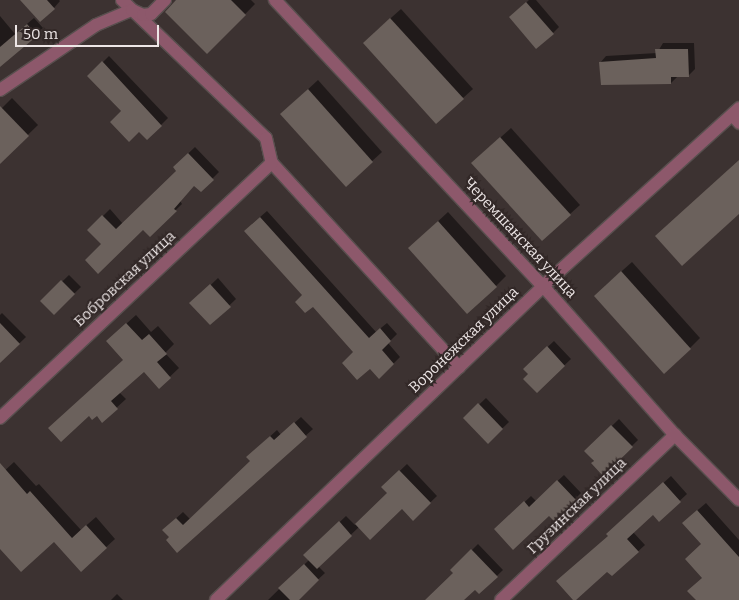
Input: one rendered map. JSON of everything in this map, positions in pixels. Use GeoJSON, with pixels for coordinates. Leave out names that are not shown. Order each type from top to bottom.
{"type":"FeatureCollection","features":[{"type":"Feature","properties":{"kind":"street"},"geometry":{"type":"LineString","coordinates":[[122,0],[266,138],[272,163],[459,367]]}},
{"type":"Feature","properties":{"kind":"street"},"geometry":{"type":"LineString","coordinates":[[0,90],[96,25],[132,10],[143,15],[151,14],[164,0]]}},
{"type":"Feature","properties":{"kind":"street","name":"Черемшанская улица"},"geometry":{"type":"LineString","coordinates":[[275,0],[543,286],[675,435],[739,500]]}},
{"type":"Feature","properties":{"kind":"street","name":"Воронежская улица"},"geometry":{"type":"LineString","coordinates":[[216,600],[543,286],[736,116]]}},
{"type":"Feature","properties":{"kind":"street","name":"Бобровская улица"},"geometry":{"type":"LineString","coordinates":[[0,418],[272,163]]}},
{"type":"Feature","properties":{"kind":"street","name":"Грузинская улица"},"geometry":{"type":"LineString","coordinates":[[501,600],[675,435]]}},
{"type":"Feature","properties":{"kind":"building"},"geometry":{"type":"Polygon","coordinates":[[[20,0],[47,0],[55,9],[40,22],[20,0]]]}},
{"type":"Feature","properties":{"kind":"building"},"geometry":{"type":"Polygon","coordinates":[[[176,0],[231,0],[246,15],[207,54],[165,12],[176,0]]]}},
{"type":"Feature","properties":{"kind":"building"},"geometry":{"type":"Polygon","coordinates":[[[526,2],[554,34],[536,49],[509,17],[526,2]]]}},
{"type":"Feature","properties":{"kind":"building"},"geometry":{"type":"Polygon","coordinates":[[[390,18],[464,99],[436,124],[363,43],[390,18]]]}},
{"type":"Feature","properties":{"kind":"building"},"geometry":{"type":"Polygon","coordinates":[[[27,24],[37,36],[0,67],[0,47],[27,24]]]}},
{"type":"Feature","properties":{"kind":"building"},"geometry":{"type":"Polygon","coordinates":[[[655,49],[688,49],[689,77],[671,77],[671,84],[601,85],[599,62],[656,58],[655,49]]]}},
{"type":"Feature","properties":{"kind":"building"},"geometry":{"type":"Polygon","coordinates":[[[102,61],[162,126],[147,140],[139,132],[129,142],[110,122],[121,111],[87,76],[102,61]]]}},
{"type":"Feature","properties":{"kind":"building"},"geometry":{"type":"Polygon","coordinates":[[[308,89],[373,162],[346,187],[280,114],[308,89]]]}},
{"type":"Feature","properties":{"kind":"building"},"geometry":{"type":"Polygon","coordinates":[[[0,106],[29,136],[0,164],[0,106]]]}},
{"type":"Feature","properties":{"kind":"building"},"geometry":{"type":"Polygon","coordinates":[[[500,137],[571,215],[542,241],[471,163],[500,137]]]}},
{"type":"Feature","properties":{"kind":"building"},"geometry":{"type":"Polygon","coordinates":[[[188,153],[214,180],[201,192],[194,186],[174,209],[177,211],[150,237],[143,230],[98,274],[85,260],[101,244],[87,230],[102,215],[116,229],[176,171],[173,167],[188,153]]]}},
{"type":"Feature","properties":{"kind":"building"},"geometry":{"type":"Polygon","coordinates":[[[739,160],[739,214],[682,266],[655,236],[739,160]]]}},
{"type":"Feature","properties":{"kind":"building"},"geometry":{"type":"Polygon","coordinates":[[[260,217],[369,338],[380,328],[391,341],[382,350],[394,364],[379,379],[370,369],[357,380],[342,363],[353,352],[313,307],[305,313],[295,302],[302,295],[244,231],[260,217]]]}},
{"type":"Feature","properties":{"kind":"building"},"geometry":{"type":"Polygon","coordinates":[[[438,221],[497,287],[467,314],[408,248],[438,221]]]}},
{"type":"Feature","properties":{"kind":"building"},"geometry":{"type":"Polygon","coordinates":[[[621,271],[691,349],[664,374],[594,296],[621,271]]]}},
{"type":"Feature","properties":{"kind":"building"},"geometry":{"type":"Polygon","coordinates":[[[61,280],[75,294],[54,315],[40,301],[61,280]]]}},
{"type":"Feature","properties":{"kind":"building"},"geometry":{"type":"Polygon","coordinates":[[[210,284],[231,307],[210,325],[189,303],[210,284]]]}},
{"type":"Feature","properties":{"kind":"building"},"geometry":{"type":"Polygon","coordinates":[[[0,323],[20,344],[0,363],[0,323]]]}},
{"type":"Feature","properties":{"kind":"building"},"geometry":{"type":"Polygon","coordinates":[[[126,323],[142,340],[149,334],[167,354],[157,362],[171,378],[159,389],[144,372],[111,401],[118,409],[102,423],[97,416],[92,420],[89,416],[61,442],[48,428],[123,360],[106,341],[126,323]]]}},
{"type":"Feature","properties":{"kind":"building"},"geometry":{"type":"Polygon","coordinates":[[[547,346],[565,366],[537,393],[523,379],[528,374],[523,369],[547,346]]]}},
{"type":"Feature","properties":{"kind":"building"},"geometry":{"type":"Polygon","coordinates":[[[478,403],[503,429],[488,444],[463,418],[478,403]]]}},
{"type":"Feature","properties":{"kind":"building"},"geometry":{"type":"Polygon","coordinates":[[[294,422],[307,437],[177,553],[166,540],[169,537],[162,530],[176,518],[183,525],[250,461],[246,457],[270,436],[274,440],[294,422]]]}},
{"type":"Feature","properties":{"kind":"building"},"geometry":{"type":"Polygon","coordinates":[[[611,425],[633,447],[603,476],[591,463],[594,461],[584,451],[611,425]]]}},
{"type":"Feature","properties":{"kind":"building"},"geometry":{"type":"Polygon","coordinates":[[[0,463],[27,494],[30,491],[72,538],[86,525],[107,548],[81,572],[54,542],[21,572],[0,549],[0,463]]]}},
{"type":"Feature","properties":{"kind":"building"},"geometry":{"type":"Polygon","coordinates":[[[399,470],[431,503],[413,521],[402,509],[370,540],[355,524],[387,493],[381,487],[399,470]]]}},
{"type":"Feature","properties":{"kind":"building"},"geometry":{"type":"Polygon","coordinates":[[[557,480],[576,500],[554,521],[549,516],[513,550],[494,529],[524,501],[529,507],[557,480]]]}},
{"type":"Feature","properties":{"kind":"building"},"geometry":{"type":"Polygon","coordinates":[[[663,482],[681,502],[659,522],[653,515],[627,539],[639,552],[612,576],[607,572],[576,600],[573,600],[556,581],[608,536],[606,534],[663,482]]]}},
{"type":"Feature","properties":{"kind":"building"},"geometry":{"type":"Polygon","coordinates":[[[697,510],[739,557],[739,600],[696,600],[687,591],[702,578],[685,559],[701,544],[682,523],[697,510]]]}},
{"type":"Feature","properties":{"kind":"building"},"geometry":{"type":"Polygon","coordinates":[[[339,521],[352,536],[317,569],[303,555],[339,521]]]}},
{"type":"Feature","properties":{"kind":"building"},"geometry":{"type":"Polygon","coordinates":[[[471,549],[498,577],[479,594],[475,590],[464,600],[425,600],[453,573],[450,570],[471,549]]]}},
{"type":"Feature","properties":{"kind":"building"},"geometry":{"type":"Polygon","coordinates":[[[304,564],[319,580],[299,600],[290,600],[278,588],[304,564]]]}}]}
